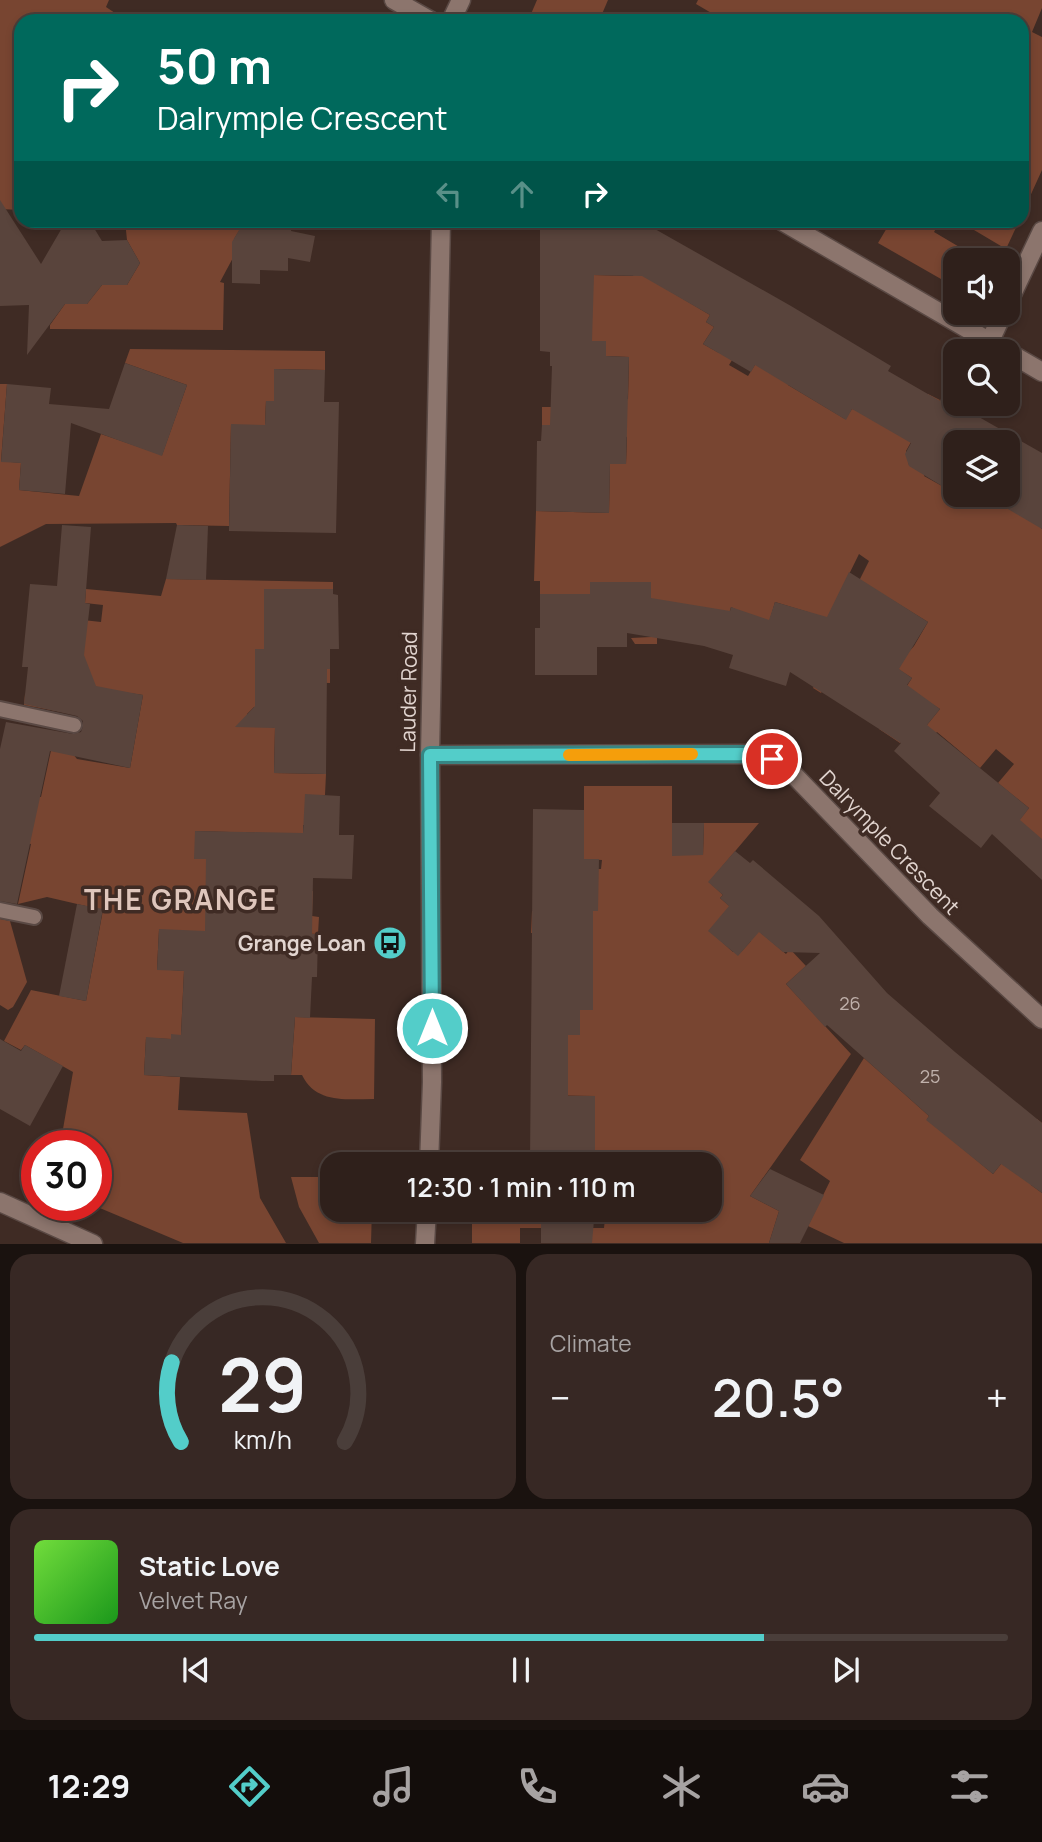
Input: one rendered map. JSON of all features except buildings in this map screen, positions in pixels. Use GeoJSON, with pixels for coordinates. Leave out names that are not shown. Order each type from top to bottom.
{"type":"FeatureCollection","features":[{"type":"Feature","properties":{"kind":"street"},"geometry":{"type":"LineString","coordinates":[[394,0],[419,14]]}},
{"type":"Feature","properties":{"kind":"street","name":"Lauder Road"},"geometry":{"type":"LineString","coordinates":[[429,1152],[432,1082],[430,755],[441,228]]}},
{"type":"Feature","properties":{"kind":"street"},"geometry":{"type":"LineString","coordinates":[[793,228],[987,339]]}},
{"type":"Feature","properties":{"kind":"street"},"geometry":{"type":"LineString","coordinates":[[1020,278],[1042,231]]}},
{"type":"Feature","properties":{"kind":"street"},"geometry":{"type":"LineString","coordinates":[[1020,359],[1042,372]]}},
{"type":"Feature","properties":{"kind":"street","name":"Dalrymple Crescent"},"geometry":{"type":"LineString","coordinates":[[430,755],[751,754],[772,759],[793,775],[930,916],[1042,1019]]}},
{"type":"Feature","properties":{"kind":"street"},"geometry":{"type":"LineString","coordinates":[[0,1202],[93,1244]]}},
{"type":"Feature","properties":{"kind":"street"},"geometry":{"type":"LineString","coordinates":[[425,1244],[426,1222]]}},
{"type":"Feature","properties":{"kind":"lane"},"geometry":{"type":"LineString","coordinates":[[0,709],[74,725]]}},
{"type":"Feature","properties":{"kind":"lane"},"geometry":{"type":"LineString","coordinates":[[0,910],[34,917]]}},
{"type":"Feature","properties":{"kind":"shaded area"},"geometry":{"type":"Polygon","coordinates":[[[0,0],[109,0],[106,7],[116,14],[14,14],[14,210],[0,209],[0,0]]]}},
{"type":"Feature","properties":{"kind":"shaded area"},"geometry":{"type":"Polygon","coordinates":[[[537,0],[608,0],[602,14],[531,14],[537,0]]]}},
{"type":"Feature","properties":{"kind":"shaded area"},"geometry":{"type":"Polygon","coordinates":[[[698,0],[1042,0],[1042,8],[1032,32],[1042,37],[1042,170],[1029,199],[1029,14],[713,14],[696,4],[698,0]]]}},
{"type":"Feature","properties":{"kind":"shaded area"},"geometry":{"type":"Polygon","coordinates":[[[126,228],[241,228],[234,239],[242,241],[220,282],[224,283],[223,330],[50,329],[65,304],[87,304],[102,285],[127,285],[140,263],[127,240],[126,228]]]}},
{"type":"Feature","properties":{"kind":"shaded area"},"geometry":{"type":"Polygon","coordinates":[[[887,228],[936,228],[934,232],[961,248],[943,248],[943,280],[878,243],[887,228]]]}},
{"type":"Feature","properties":{"kind":"shaded area"},"geometry":{"type":"Polygon","coordinates":[[[975,228],[1016,228],[1004,248],[974,230],[975,228]]]}},
{"type":"Feature","properties":{"kind":"shaded area"},"geometry":{"type":"Polygon","coordinates":[[[636,271],[710,315],[706,322],[714,327],[703,344],[719,353],[742,344],[729,365],[748,376],[777,330],[788,385],[845,419],[852,409],[912,422],[928,394],[940,400],[929,419],[925,417],[906,451],[909,465],[919,471],[926,471],[924,476],[943,484],[943,507],[1020,507],[1042,529],[1042,839],[1004,839],[1029,808],[998,783],[1014,764],[996,749],[980,768],[937,732],[931,738],[922,731],[940,709],[932,704],[900,743],[879,729],[912,678],[895,667],[914,646],[928,622],[889,598],[854,641],[821,693],[813,688],[841,633],[869,561],[859,554],[825,623],[808,612],[775,602],[768,626],[731,607],[718,649],[657,633],[657,644],[635,644],[631,638],[651,637],[651,582],[590,603],[540,594],[540,581],[534,581],[536,511],[609,513],[610,464],[626,464],[627,437],[542,425],[542,407],[587,407],[628,399],[629,357],[606,356],[606,341],[591,341],[593,275],[633,276],[636,271]]]}},
{"type":"Feature","properties":{"kind":"shaded area"},"geometry":{"type":"Polygon","coordinates":[[[130,349],[325,351],[325,370],[274,369],[274,401],[266,401],[265,425],[231,425],[229,526],[176,523],[46,524],[0,547],[0,384],[7,384],[1,461],[21,463],[19,490],[79,496],[101,434],[162,455],[187,385],[125,363],[130,349]]]}},
{"type":"Feature","properties":{"kind":"shaded area"},"geometry":{"type":"Polygon","coordinates":[[[166,579],[333,582],[333,589],[264,589],[264,649],[255,669],[330,669],[330,683],[276,682],[275,707],[254,707],[247,714],[247,721],[275,728],[274,773],[326,774],[325,795],[313,795],[311,825],[303,825],[303,834],[195,831],[195,859],[206,859],[295,890],[313,891],[312,916],[319,917],[318,934],[260,932],[258,974],[159,930],[157,969],[184,971],[181,1035],[172,1035],[171,1039],[146,1038],[144,1075],[180,1077],[178,1110],[247,1113],[260,1198],[286,1243],[183,1243],[112,1213],[112,1130],[63,1130],[73,1072],[25,1045],[21,1050],[4,1041],[31,990],[86,1001],[103,910],[47,897],[18,904],[31,844],[24,842],[34,796],[41,797],[55,732],[77,759],[130,768],[143,695],[101,689],[67,713],[24,705],[25,694],[82,667],[83,620],[101,622],[103,605],[85,603],[86,589],[161,596],[166,579]]]}},
{"type":"Feature","properties":{"kind":"shaded area"},"geometry":{"type":"Polygon","coordinates":[[[584,786],[672,786],[672,855],[703,855],[704,823],[759,823],[709,882],[723,895],[720,898],[734,910],[713,934],[733,952],[741,952],[751,941],[750,932],[754,927],[786,954],[790,949],[806,966],[786,984],[851,1054],[750,1196],[779,1211],[769,1243],[592,1243],[592,1228],[604,1228],[605,1222],[722,1222],[722,1152],[595,1152],[595,1096],[534,1095],[533,1069],[568,1069],[568,1035],[580,1034],[580,1010],[592,933],[531,933],[532,911],[598,911],[598,889],[591,869],[601,869],[602,860],[584,859],[584,786]]]}},
{"type":"Feature","properties":{"kind":"shaded area"},"geometry":{"type":"Polygon","coordinates":[[[0,919],[10,921],[27,982],[13,1007],[8,1010],[0,1005],[0,919]]]}},
{"type":"Feature","properties":{"kind":"shaded area"},"geometry":{"type":"Polygon","coordinates":[[[295,1017],[375,1019],[374,1099],[333,1098],[315,1091],[302,1075],[291,1075],[295,1017]]]}},
{"type":"Feature","properties":{"kind":"shaded area"},"geometry":{"type":"Polygon","coordinates":[[[864,1058],[929,1116],[927,1119],[993,1174],[1037,1119],[1042,1123],[1042,1145],[1031,1185],[1042,1193],[1042,1243],[844,1243],[808,1226],[830,1181],[800,1160],[864,1058]]]}},
{"type":"Feature","properties":{"kind":"shaded area"},"geometry":{"type":"Polygon","coordinates":[[[291,1177],[320,1177],[320,1222],[372,1222],[371,1243],[319,1243],[299,1207],[291,1177]]]}},
{"type":"Feature","properties":{"kind":"shaded area"},"geometry":{"type":"Polygon","coordinates":[[[472,1222],[541,1222],[541,1228],[520,1228],[520,1243],[472,1243],[472,1222]]]}},
{"type":"Feature","properties":{"kind":"slow traffic"},"geometry":{"type":"LineString","coordinates":[[569,755],[692,754]]}},
{"type":"Feature","properties":{"kind":"place","name":"Grange Loan"},"geometry":{"type":"Point","coordinates":[390,943]}},
{"type":"Feature","properties":{"kind":"district","name":"THE GRANGE"},"geometry":{"type":"Point","coordinates":[181,899]}},
{"type":"Feature","properties":{"kind":"route"},"geometry":{"type":"LineString","coordinates":[[432,1028],[430,755],[751,754],[772,759]]}}]}
